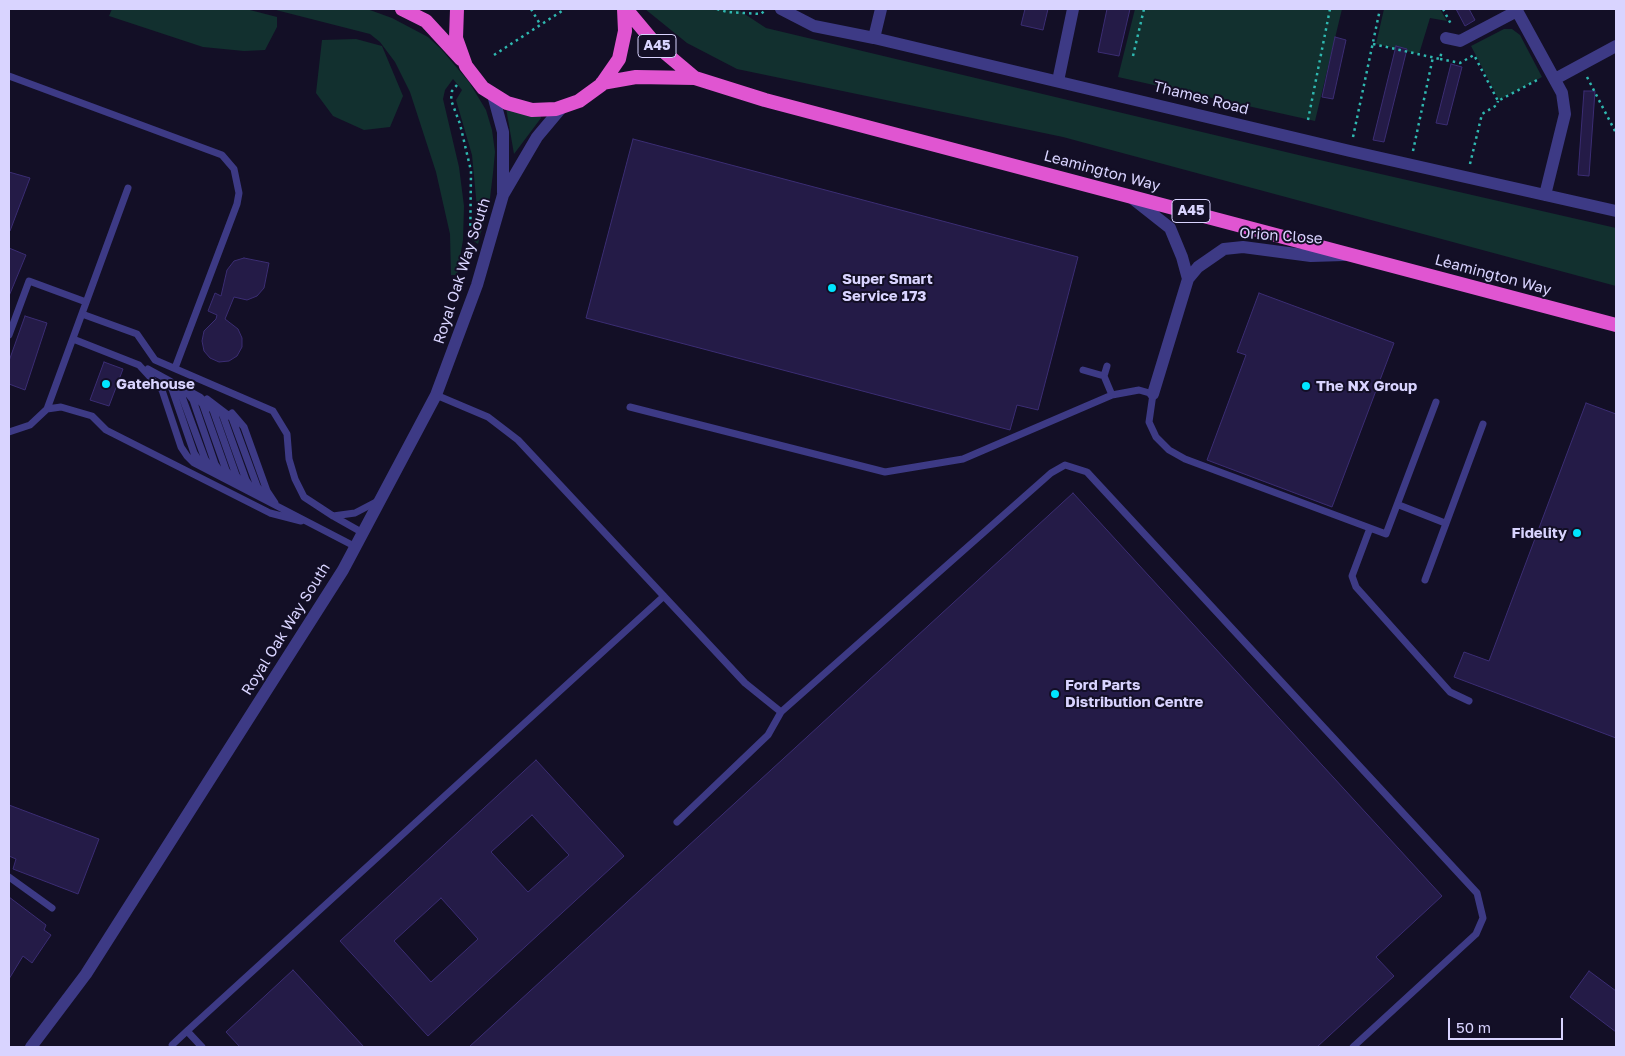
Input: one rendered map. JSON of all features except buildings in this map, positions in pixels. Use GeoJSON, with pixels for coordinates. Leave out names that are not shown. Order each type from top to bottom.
{"type":"FeatureCollection","features":[{"type":"Feature","properties":{"kind":"highway"},"geometry":{"type":"LineString","coordinates":[[402,9],[426,21],[465,63],[484,88],[493,95],[507,103],[532,110],[556,109],[579,101],[602,83],[619,59],[625,31],[625,9]]}},
{"type":"Feature","properties":{"kind":"highway"},"geometry":{"type":"LineString","coordinates":[[457,9],[456,38],[465,63]]}},
{"type":"Feature","properties":{"kind":"highway","name":"Leamington Way"},"geometry":{"type":"LineString","coordinates":[[625,9],[657,46],[695,78]]}},
{"type":"Feature","properties":{"kind":"highway","name":"Leamington Way"},"geometry":{"type":"LineString","coordinates":[[602,83],[636,77],[695,78],[765,100],[1128,194],[1616,325]]}},
{"type":"Feature","properties":{"kind":"street","name":"Thames Road"},"geometry":{"type":"LineString","coordinates":[[781,9],[814,26],[874,38],[1350,151],[1616,211]]}},
{"type":"Feature","properties":{"kind":"street"},"geometry":{"type":"LineString","coordinates":[[874,38],[880,9]]}},
{"type":"Feature","properties":{"kind":"street"},"geometry":{"type":"LineString","coordinates":[[1058,81],[1074,9]]}},
{"type":"Feature","properties":{"kind":"street"},"geometry":{"type":"LineString","coordinates":[[1446,38],[1460,41],[1516,10],[1562,93],[1565,114],[1545,195]]}},
{"type":"Feature","properties":{"kind":"street"},"geometry":{"type":"LineString","coordinates":[[1553,76],[1616,46]]}},
{"type":"Feature","properties":{"kind":"street","name":"Royal Oak Way South"},"geometry":{"type":"LineString","coordinates":[[493,95],[504,132],[503,195]]}},
{"type":"Feature","properties":{"kind":"street","name":"Royal Oak Way South"},"geometry":{"type":"LineString","coordinates":[[31,1047],[91,966],[356,547],[436,395],[477,285],[503,195],[537,137],[563,106]]}},
{"type":"Feature","properties":{"kind":"street"},"geometry":{"type":"LineString","coordinates":[[1128,194],[1170,228],[1182,257],[1188,279]]}},
{"type":"Feature","properties":{"kind":"street","name":"Orion Close"},"geometry":{"type":"LineString","coordinates":[[1153,394],[1188,279],[1198,267],[1224,249],[1243,248],[1311,256],[1354,255]]}},
{"type":"Feature","properties":{"kind":"lane"},"geometry":{"type":"LineString","coordinates":[[9,76],[222,155],[234,169],[239,193],[237,204],[175,368]]}},
{"type":"Feature","properties":{"kind":"lane"},"geometry":{"type":"LineString","coordinates":[[9,432],[30,425],[47,409],[128,188]]}},
{"type":"Feature","properties":{"kind":"lane"},"geometry":{"type":"LineString","coordinates":[[9,336],[29,281],[86,302]]}},
{"type":"Feature","properties":{"kind":"lane"},"geometry":{"type":"LineString","coordinates":[[82,314],[137,334],[155,360],[273,411],[287,434],[289,459],[295,479],[304,497],[332,516],[363,533]]}},
{"type":"Feature","properties":{"kind":"lane"},"geometry":{"type":"LineString","coordinates":[[73,339],[161,375],[180,386],[201,402],[228,474],[238,486]]}},
{"type":"Feature","properties":{"kind":"lane"},"geometry":{"type":"LineString","coordinates":[[139,365],[162,390],[181,447],[187,456],[238,486],[356,547]]}},
{"type":"Feature","properties":{"kind":"lane"},"geometry":{"type":"LineString","coordinates":[[1107,366],[1104,376],[1112,395]]}},
{"type":"Feature","properties":{"kind":"lane"},"geometry":{"type":"LineString","coordinates":[[148,369],[170,386],[196,458],[207,469]]}},
{"type":"Feature","properties":{"kind":"lane"},"geometry":{"type":"LineString","coordinates":[[1083,370],[1104,376]]}},
{"type":"Feature","properties":{"kind":"lane"},"geometry":{"type":"LineString","coordinates":[[161,375],[176,386],[182,394],[205,459],[218,475]]}},
{"type":"Feature","properties":{"kind":"lane"},"geometry":{"type":"LineString","coordinates":[[170,380],[191,396],[215,464],[228,480]]}},
{"type":"Feature","properties":{"kind":"lane"},"geometry":{"type":"LineString","coordinates":[[180,386],[232,413],[242,423],[267,491],[280,507]]}},
{"type":"Feature","properties":{"kind":"lane"},"geometry":{"type":"LineString","coordinates":[[630,407],[885,472],[963,459],[1112,395],[1139,390],[1153,394],[1149,422],[1156,437],[1170,450],[1185,459],[1386,534],[1399,505],[1436,402]]}},
{"type":"Feature","properties":{"kind":"lane"},"geometry":{"type":"LineString","coordinates":[[191,391],[207,402],[213,410],[236,475],[240,484],[248,491]]}},
{"type":"Feature","properties":{"kind":"lane"},"geometry":{"type":"LineString","coordinates":[[436,395],[488,418],[518,440],[745,683],[781,712]]}},
{"type":"Feature","properties":{"kind":"lane"},"geometry":{"type":"LineString","coordinates":[[202,397],[222,412],[246,480],[259,496]]}},
{"type":"Feature","properties":{"kind":"lane"},"geometry":{"type":"LineString","coordinates":[[212,402],[232,418],[259,490],[270,502]]}},
{"type":"Feature","properties":{"kind":"lane"},"geometry":{"type":"LineString","coordinates":[[47,409],[61,407],[92,416],[106,430],[270,513],[310,523]]}},
{"type":"Feature","properties":{"kind":"lane"},"geometry":{"type":"LineString","coordinates":[[1425,580],[1483,424]]}},
{"type":"Feature","properties":{"kind":"lane"},"geometry":{"type":"LineString","coordinates":[[677,822],[768,735],[781,712],[1051,473],[1065,465],[1087,472],[1477,893],[1483,918],[1476,934],[1353,1047]]}},
{"type":"Feature","properties":{"kind":"lane"},"geometry":{"type":"LineString","coordinates":[[332,516],[360,511],[384,494]]}},
{"type":"Feature","properties":{"kind":"lane"},"geometry":{"type":"LineString","coordinates":[[1399,505],[1446,523]]}},
{"type":"Feature","properties":{"kind":"lane"},"geometry":{"type":"LineString","coordinates":[[1370,528],[1352,576],[1356,587],[1450,692],[1469,701]]}},
{"type":"Feature","properties":{"kind":"lane"},"geometry":{"type":"LineString","coordinates":[[173,1047],[187,1031],[664,596]]}},
{"type":"Feature","properties":{"kind":"lane"},"geometry":{"type":"LineString","coordinates":[[9,877],[52,908]]}},
{"type":"Feature","properties":{"kind":"lane"},"geometry":{"type":"LineString","coordinates":[[187,1031],[202,1047]]}},
{"type":"Feature","properties":{"kind":"path"},"geometry":{"type":"LineString","coordinates":[[531,9],[540,24]]}},
{"type":"Feature","properties":{"kind":"path"},"geometry":{"type":"LineString","coordinates":[[494,55],[565,9]]}},
{"type":"Feature","properties":{"kind":"path"},"geometry":{"type":"LineString","coordinates":[[717,9],[727,12],[761,14],[766,9]]}},
{"type":"Feature","properties":{"kind":"path"},"geometry":{"type":"LineString","coordinates":[[1133,56],[1144,9]]}},
{"type":"Feature","properties":{"kind":"path"},"geometry":{"type":"LineString","coordinates":[[1308,120],[1330,9]]}},
{"type":"Feature","properties":{"kind":"path"},"geometry":{"type":"LineString","coordinates":[[1350,151],[1380,9]]}},
{"type":"Feature","properties":{"kind":"path"},"geometry":{"type":"LineString","coordinates":[[1440,59],[1446,38]]}},
{"type":"Feature","properties":{"kind":"path"},"geometry":{"type":"LineString","coordinates":[[1373,44],[1460,63],[1474,55],[1498,101]]}},
{"type":"Feature","properties":{"kind":"path"},"geometry":{"type":"LineString","coordinates":[[1410,164],[1433,57]]}},
{"type":"Feature","properties":{"kind":"path"},"geometry":{"type":"LineString","coordinates":[[1581,64],[1616,133]]}},
{"type":"Feature","properties":{"kind":"path"},"geometry":{"type":"LineString","coordinates":[[1467,177],[1482,114],[1497,105],[1498,101],[1553,76]]}},
{"type":"Feature","properties":{"kind":"path"},"geometry":{"type":"LineString","coordinates":[[458,84],[452,91],[451,100],[460,124],[471,171],[470,256]]}},
{"type":"Feature","properties":{"kind":"green space"},"geometry":{"type":"Polygon","coordinates":[[[112,9],[246,9],[277,17],[277,27],[265,50],[244,51],[203,47],[109,16],[112,9]]]}},
{"type":"Feature","properties":{"kind":"green space"},"geometry":{"type":"Polygon","coordinates":[[[272,9],[367,9],[392,18],[428,37],[441,49],[469,82],[486,110],[492,130],[495,152],[490,198],[478,244],[472,240],[477,208],[472,155],[456,100],[462,90],[453,79],[445,90],[443,99],[459,167],[464,206],[463,240],[457,275],[451,275],[450,234],[436,172],[410,92],[395,62],[380,42],[370,34],[272,9]]]}},
{"type":"Feature","properties":{"kind":"green space"},"geometry":{"type":"Polygon","coordinates":[[[645,9],[737,9],[766,28],[1311,158],[1616,228],[1616,286],[1063,137],[737,69],[687,43],[645,9]]]}},
{"type":"Feature","properties":{"kind":"green space"},"geometry":{"type":"Polygon","coordinates":[[[1135,9],[1342,9],[1315,121],[1118,77],[1135,9]]]}},
{"type":"Feature","properties":{"kind":"green space"},"geometry":{"type":"Polygon","coordinates":[[[1384,9],[1440,9],[1447,21],[1430,18],[1419,54],[1376,44],[1384,9]]]}},
{"type":"Feature","properties":{"kind":"green space"},"geometry":{"type":"Polygon","coordinates":[[[1504,29],[1512,29],[1520,35],[1542,77],[1499,100],[1471,46],[1504,29]]]}},
{"type":"Feature","properties":{"kind":"green space"},"geometry":{"type":"Polygon","coordinates":[[[356,39],[382,46],[403,96],[390,127],[364,130],[333,116],[316,93],[322,40],[356,39]]]}},
{"type":"Feature","properties":{"kind":"green space"},"geometry":{"type":"Polygon","coordinates":[[[506,108],[540,115],[541,118],[514,154],[506,108]]]}},
{"type":"Feature","properties":{"kind":"place","name":"Super Smart Service 173"},"geometry":{"type":"Point","coordinates":[832,288]}},
{"type":"Feature","properties":{"kind":"place","name":"Gatehouse"},"geometry":{"type":"Point","coordinates":[106,384]}},
{"type":"Feature","properties":{"kind":"place","name":"The NX Group"},"geometry":{"type":"Point","coordinates":[1306,386]}},
{"type":"Feature","properties":{"kind":"place","name":"Fidelity"},"geometry":{"type":"Point","coordinates":[1577,533]}},
{"type":"Feature","properties":{"kind":"place","name":"Ford Parts Distribution Centre"},"geometry":{"type":"Point","coordinates":[1055,694]}}]}
